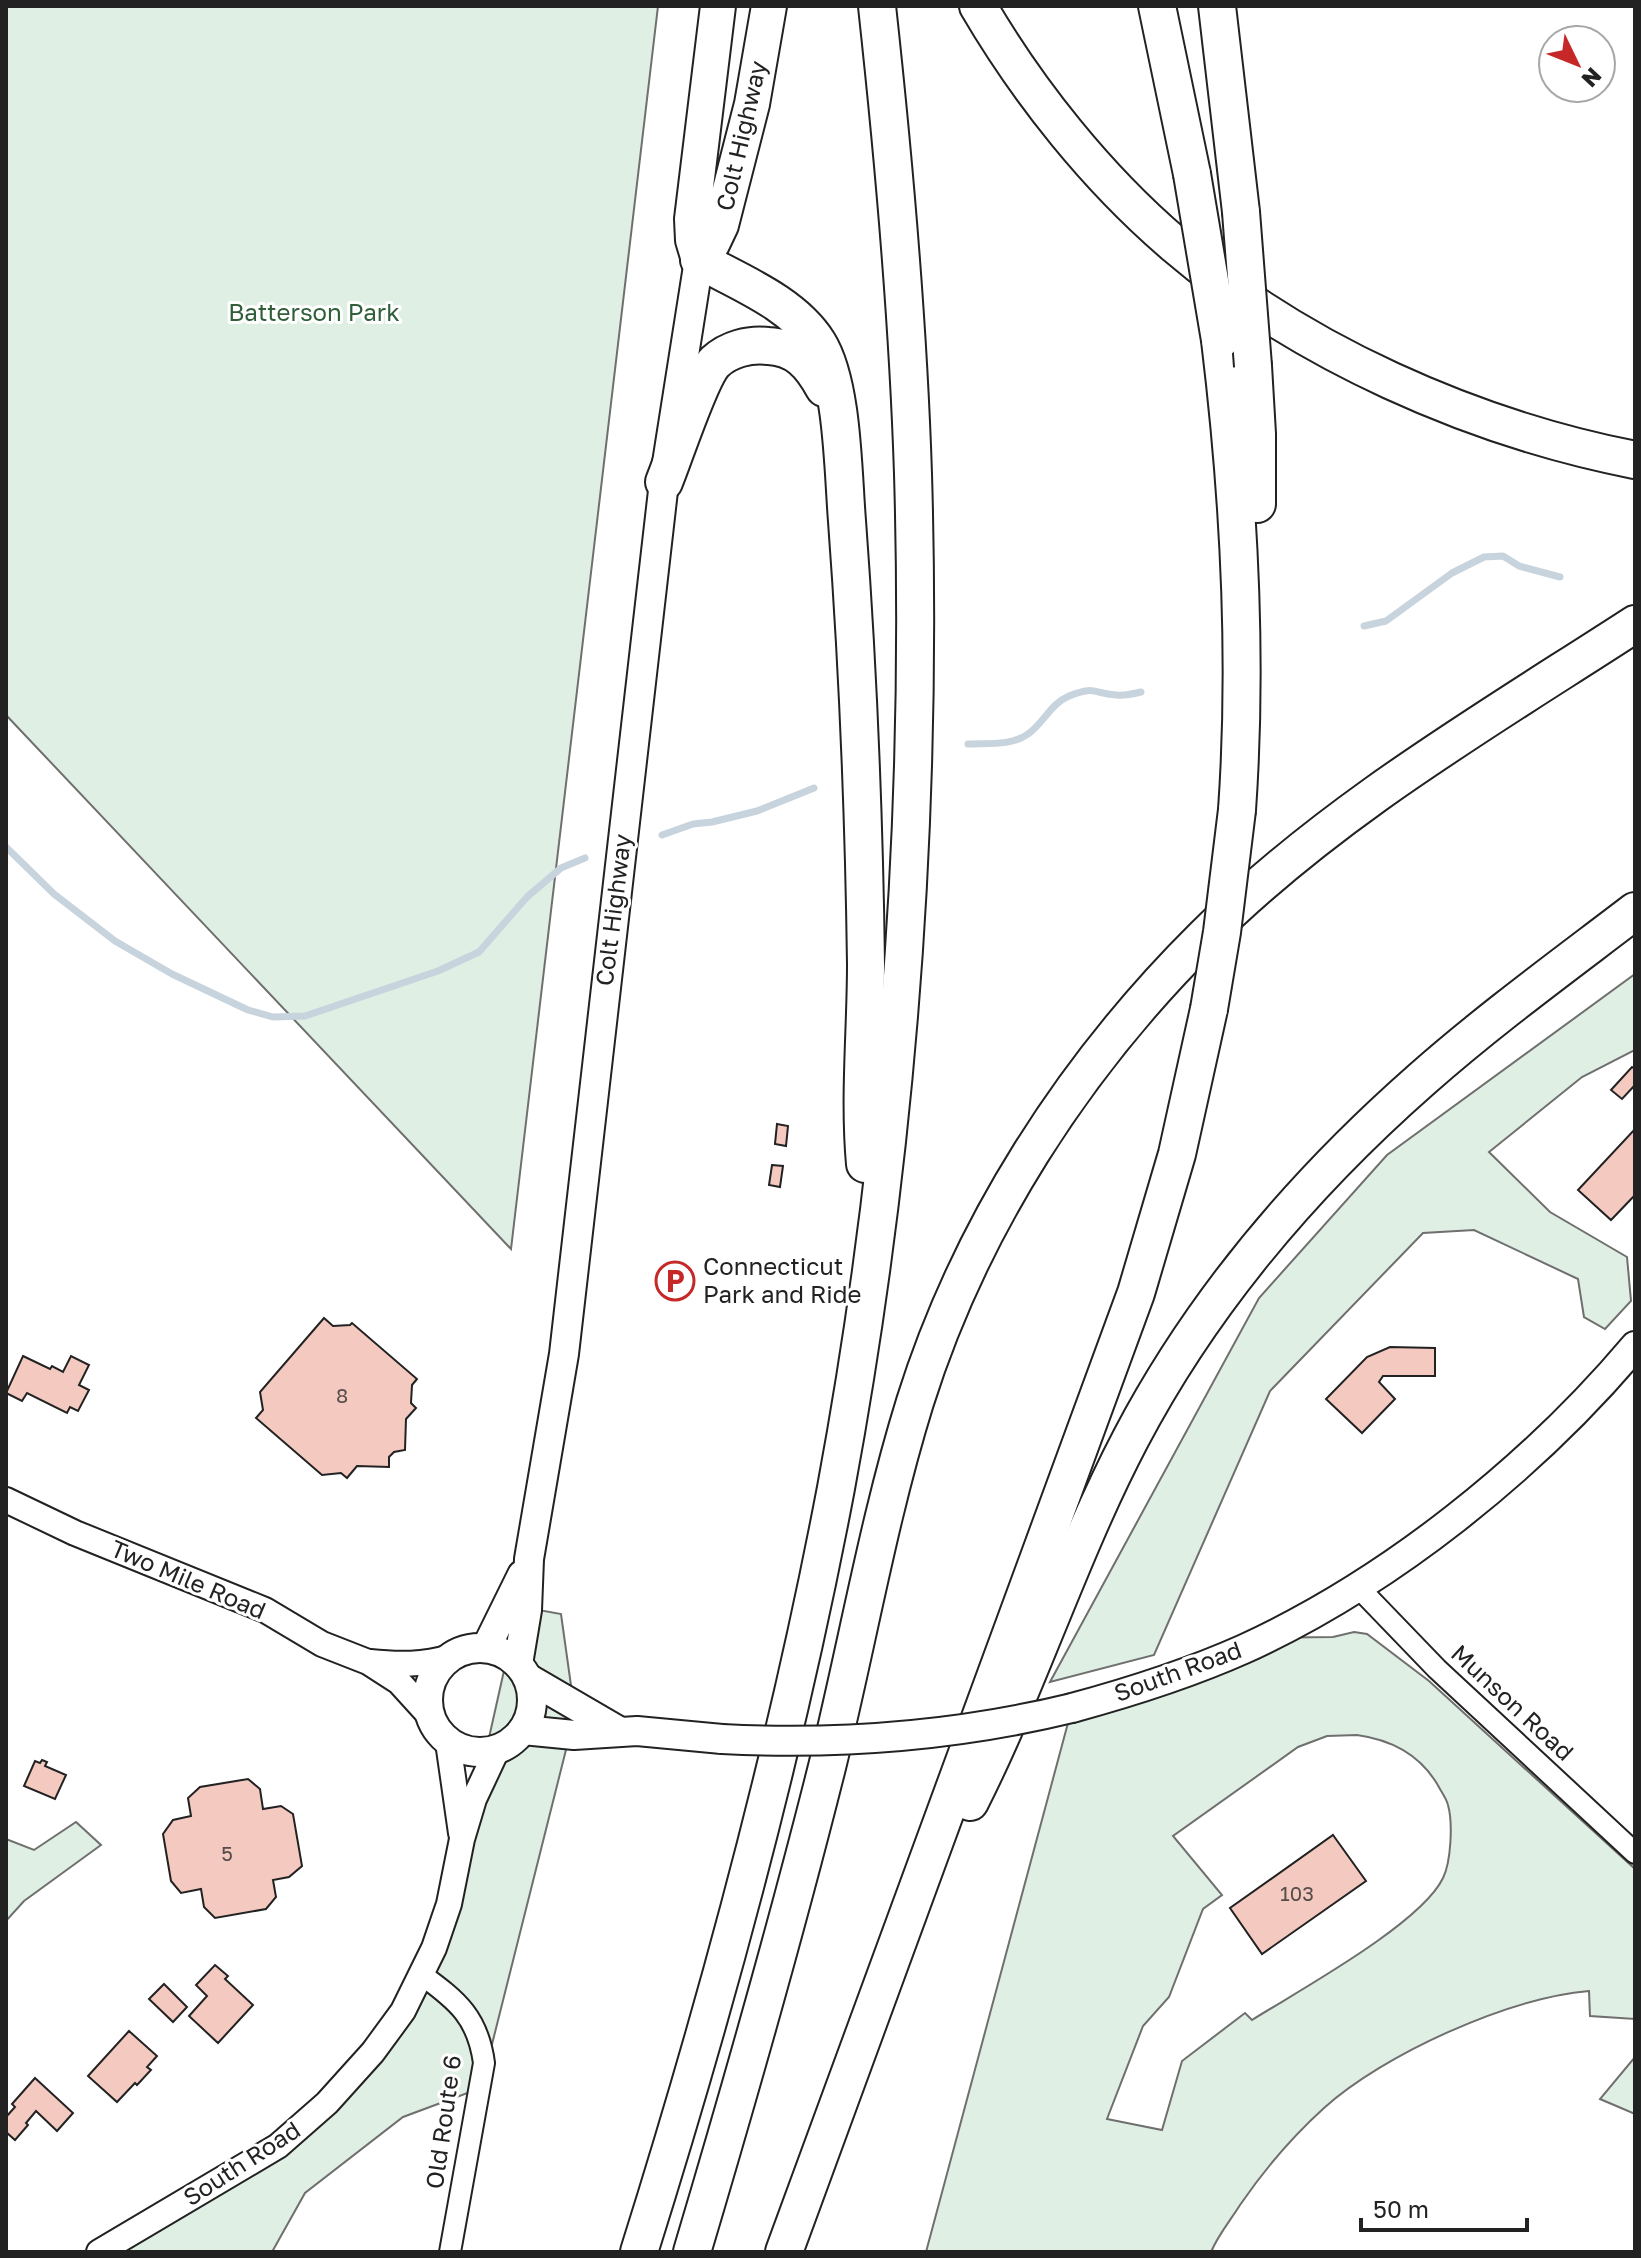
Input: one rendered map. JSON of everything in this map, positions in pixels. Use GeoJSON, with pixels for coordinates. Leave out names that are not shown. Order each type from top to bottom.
{"type":"FeatureCollection","features":[{"type":"Feature","properties":{"kind":"highway","name":"Colt Highway"},"geometry":{"type":"LineString","coordinates":[[699,260],[693,240],[692,219],[718,6]]}},
{"type":"Feature","properties":{"kind":"highway","name":"Colt Highway"},"geometry":{"type":"LineString","coordinates":[[699,260],[712,244],[721,225],[752,104],[769,6]]}},
{"type":"Feature","properties":{"kind":"highway"},"geometry":{"type":"LineString","coordinates":[[639,2252],[723,1965],[797,1674],[846,1431],[875,1229],[904,945],[915,665],[913,489],[907,347],[877,6]]}},
{"type":"Feature","properties":{"kind":"highway"},"geometry":{"type":"LineString","coordinates":[[978,6],[1044,102],[1095,165],[1171,242],[1232,288],[1335,352],[1432,399],[1540,437],[1635,460]]}},
{"type":"Feature","properties":{"kind":"highway"},"geometry":{"type":"LineString","coordinates":[[1157,6],[1192,174],[1220,340],[1235,486],[1242,668]]}},
{"type":"Feature","properties":{"kind":"highway"},"geometry":{"type":"LineString","coordinates":[[784,2252],[1148,1257],[1180,1142],[1209,1009],[1237,810],[1242,668],[1255,548],[1257,489],[1257,434],[1241,212],[1217,6]]}},
{"type":"Feature","properties":{"kind":"highway"},"geometry":{"type":"LineString","coordinates":[[699,260],[780,306],[812,334],[830,370],[838,416],[858,688],[866,964],[863,1145],[875,1229]]}},
{"type":"Feature","properties":{"kind":"highway"},"geometry":{"type":"LineString","coordinates":[[664,482],[708,372],[718,360],[733,351],[750,346],[768,346],[783,348],[797,355],[817,375],[838,416]]}},
{"type":"Feature","properties":{"kind":"highway"},"geometry":{"type":"LineString","coordinates":[[692,2252],[797,1882],[912,1412],[951,1305],[1010,1190],[1050,1126],[1112,1039],[1177,965],[1242,900],[1371,799],[1635,624]]}},
{"type":"Feature","properties":{"kind":"highway"},"geometry":{"type":"LineString","coordinates":[[904,1927],[993,1756],[1018,1701],[1078,1547],[1108,1482],[1148,1408],[1212,1309],[1295,1204],[1377,1119],[1466,1042],[1635,911]]}},
{"type":"Feature","properties":{"kind":"main road","name":"Colt Highway"},"geometry":{"type":"LineString","coordinates":[[523,1671],[529,1559],[564,1354],[664,482],[699,260]]}},
{"type":"Feature","properties":{"kind":"main road","name":"South Road"},"geometry":{"type":"LineString","coordinates":[[523,1730],[574,1735],[619,1731],[722,1739],[823,1741],[916,1736],[981,1728],[1072,1708],[1149,1686],[1270,1636],[1357,1586],[1442,1526],[1504,1476],[1572,1414],[1635,1346]]}},
{"type":"Feature","properties":{"kind":"main road","name":"Colt Highway"},"geometry":{"type":"LineString","coordinates":[[486,1648],[529,1559]]}},
{"type":"Feature","properties":{"kind":"main road"},"geometry":{"type":"LineString","coordinates":[[486,1648],[503,1653],[523,1671],[532,1695],[531,1713],[523,1730],[512,1742],[497,1750],[481,1753],[464,1750],[448,1742],[437,1731],[429,1715],[428,1699],[431,1682],[439,1667],[451,1657],[469,1649],[486,1648]]}},
{"type":"Feature","properties":{"kind":"main road","name":"South Road"},"geometry":{"type":"LineString","coordinates":[[523,1671],[619,1731]]}},
{"type":"Feature","properties":{"kind":"street","name":"Two Mile Road"},"geometry":{"type":"LineString","coordinates":[[6,1500],[88,1538],[265,1610],[322,1644],[368,1662],[399,1682],[429,1715]]}},
{"type":"Feature","properties":{"kind":"street","name":"Munson Road"},"geometry":{"type":"LineString","coordinates":[[1357,1586],[1437,1669],[1635,1853]]}},
{"type":"Feature","properties":{"kind":"street","name":"Two Mile Road"},"geometry":{"type":"LineString","coordinates":[[368,1662],[406,1665],[451,1657]]}},
{"type":"Feature","properties":{"kind":"street","name":"South Road"},"geometry":{"type":"LineString","coordinates":[[448,1742],[462,1839]]}},
{"type":"Feature","properties":{"kind":"street","name":"South Road"},"geometry":{"type":"LineString","coordinates":[[99,2252],[278,2146],[342,2088],[384,2038],[422,1975],[445,1917],[474,1799],[497,1750]]}},
{"type":"Feature","properties":{"kind":"street","name":"Old Route 6"},"geometry":{"type":"LineString","coordinates":[[422,1975],[447,1993],[472,2022],[481,2040],[484,2063],[450,2252]]}},
{"type":"Feature","properties":{"kind":"green space","name":"Batterson Park"},"geometry":{"type":"Polygon","coordinates":[[[6,6],[658,6],[511,1249],[6,715],[6,6]]]}},
{"type":"Feature","properties":{"kind":"green space"},"geometry":{"type":"Polygon","coordinates":[[[1635,974],[1635,1050],[1582,1077],[1489,1152],[1550,1212],[1627,1257],[1631,1301],[1605,1329],[1584,1317],[1578,1279],[1474,1230],[1423,1233],[1270,1391],[1154,1655],[1050,1682],[1259,1298],[1387,1155],[1635,974]]]}},
{"type":"Feature","properties":{"kind":"green space"},"geometry":{"type":"Polygon","coordinates":[[[529,1559],[533,1609],[561,1614],[575,1714],[481,2088],[403,2117],[305,2193],[272,2252],[99,2252],[278,2146],[401,2013],[480,1778],[529,1559]]]}},
{"type":"Feature","properties":{"kind":"green space"},"geometry":{"type":"Polygon","coordinates":[[[1354,1632],[1367,1634],[1429,1681],[1635,1869],[1635,2019],[1590,2016],[1589,1991],[1557,1996],[1485,2017],[1413,2049],[1349,2088],[1301,2130],[1249,2192],[1211,2252],[926,2252],[1072,1708],[1257,1638],[1333,1637],[1354,1632]],[[1357,1735],[1327,1736],[1298,1747],[1173,1836],[1222,1895],[1203,1909],[1169,1997],[1143,2026],[1107,2119],[1162,2130],[1182,2061],[1245,2013],[1252,2020],[1385,1935],[1410,1916],[1443,1878],[1448,1862],[1450,1813],[1433,1777],[1405,1751],[1383,1741],[1357,1735]]]}},
{"type":"Feature","properties":{"kind":"green space"},"geometry":{"type":"Polygon","coordinates":[[[76,1822],[101,1845],[24,1901],[6,1921],[6,1839],[34,1850],[76,1822]]]}},
{"type":"Feature","properties":{"kind":"green space"},"geometry":{"type":"Polygon","coordinates":[[[1635,2057],[1635,2114],[1600,2099],[1635,2057]]]}},
{"type":"Feature","properties":{"kind":"building"},"geometry":{"type":"Polygon","coordinates":[[[1632,1067],[1635,1069],[1635,1085],[1622,1099],[1611,1090],[1632,1067]]]}},
{"type":"Feature","properties":{"kind":"building"},"geometry":{"type":"Polygon","coordinates":[[[777,1124],[788,1126],[786,1146],[775,1144],[777,1124]]]}},
{"type":"Feature","properties":{"kind":"building"},"geometry":{"type":"Polygon","coordinates":[[[1635,1129],[1635,1195],[1611,1220],[1578,1190],[1635,1129]]]}},
{"type":"Feature","properties":{"kind":"building"},"geometry":{"type":"Polygon","coordinates":[[[772,1165],[783,1166],[780,1187],[769,1185],[772,1165]]]}},
{"type":"Feature","properties":{"kind":"building"},"geometry":{"type":"Polygon","coordinates":[[[324,1318],[333,1326],[352,1323],[417,1379],[412,1385],[411,1403],[416,1408],[406,1419],[405,1450],[394,1452],[389,1457],[389,1467],[357,1466],[347,1478],[341,1473],[322,1475],[256,1418],[263,1410],[260,1392],[324,1318]]]}},
{"type":"Feature","properties":{"kind":"building"},"geometry":{"type":"Polygon","coordinates":[[[1390,1347],[1435,1348],[1435,1376],[1383,1376],[1379,1382],[1395,1399],[1362,1433],[1326,1399],[1367,1357],[1390,1347]]]}},
{"type":"Feature","properties":{"kind":"building"},"geometry":{"type":"Polygon","coordinates":[[[23,1356],[63,1372],[71,1356],[89,1365],[79,1385],[89,1390],[78,1411],[70,1407],[67,1413],[27,1393],[22,1401],[6,1393],[23,1356]]]}},
{"type":"Feature","properties":{"kind":"building"},"geometry":{"type":"Polygon","coordinates":[[[42,1760],[47,1762],[45,1766],[66,1775],[55,1799],[24,1786],[35,1761],[40,1763],[42,1760]]]}},
{"type":"Feature","properties":{"kind":"building"},"geometry":{"type":"Polygon","coordinates":[[[248,1779],[260,1789],[263,1809],[281,1806],[293,1814],[302,1866],[289,1877],[273,1880],[276,1897],[266,1909],[215,1918],[204,1907],[201,1889],[181,1893],[171,1881],[163,1834],[173,1820],[191,1816],[188,1798],[200,1787],[248,1779]]]}},
{"type":"Feature","properties":{"kind":"building"},"geometry":{"type":"Polygon","coordinates":[[[1333,1835],[1366,1881],[1262,1954],[1230,1908],[1333,1835]]]}},
{"type":"Feature","properties":{"kind":"building"},"geometry":{"type":"Polygon","coordinates":[[[215,1965],[253,2005],[218,2043],[189,2016],[207,1996],[196,1985],[215,1965]]]}},
{"type":"Feature","properties":{"kind":"building"},"geometry":{"type":"Polygon","coordinates":[[[164,1984],[187,2007],[173,2022],[149,1999],[164,1984]]]}},
{"type":"Feature","properties":{"kind":"building"},"geometry":{"type":"Polygon","coordinates":[[[129,2031],[157,2056],[147,2067],[151,2070],[117,2102],[88,2076],[129,2031]]]}},
{"type":"Feature","properties":{"kind":"building"},"geometry":{"type":"Polygon","coordinates":[[[35,2078],[73,2113],[57,2131],[36,2111],[15,2140],[6,2132],[6,2117],[15,2107],[12,2104],[35,2078]]]}},
{"type":"Feature","properties":{"kind":"waterway"},"geometry":{"type":"LineString","coordinates":[[1364,626],[1386,621],[1452,573],[1484,557],[1503,556],[1519,566],[1560,577]]}},
{"type":"Feature","properties":{"kind":"waterway"},"geometry":{"type":"LineString","coordinates":[[968,744],[999,743],[1022,738],[1034,730],[1057,704],[1078,693],[1090,691],[1123,695],[1141,692]]}},
{"type":"Feature","properties":{"kind":"waterway"},"geometry":{"type":"LineString","coordinates":[[662,835],[693,824],[757,811],[814,788]]}},
{"type":"Feature","properties":{"kind":"waterway"},"geometry":{"type":"LineString","coordinates":[[6,847],[54,894],[115,941],[172,974],[248,1010],[273,1017],[305,1016],[438,971],[479,952],[527,897],[561,868],[585,858]]}},
{"type":"Feature","properties":{"kind":"place","name":"Connecticut Park and Ride"},"geometry":{"type":"Point","coordinates":[675,1281]}}]}
